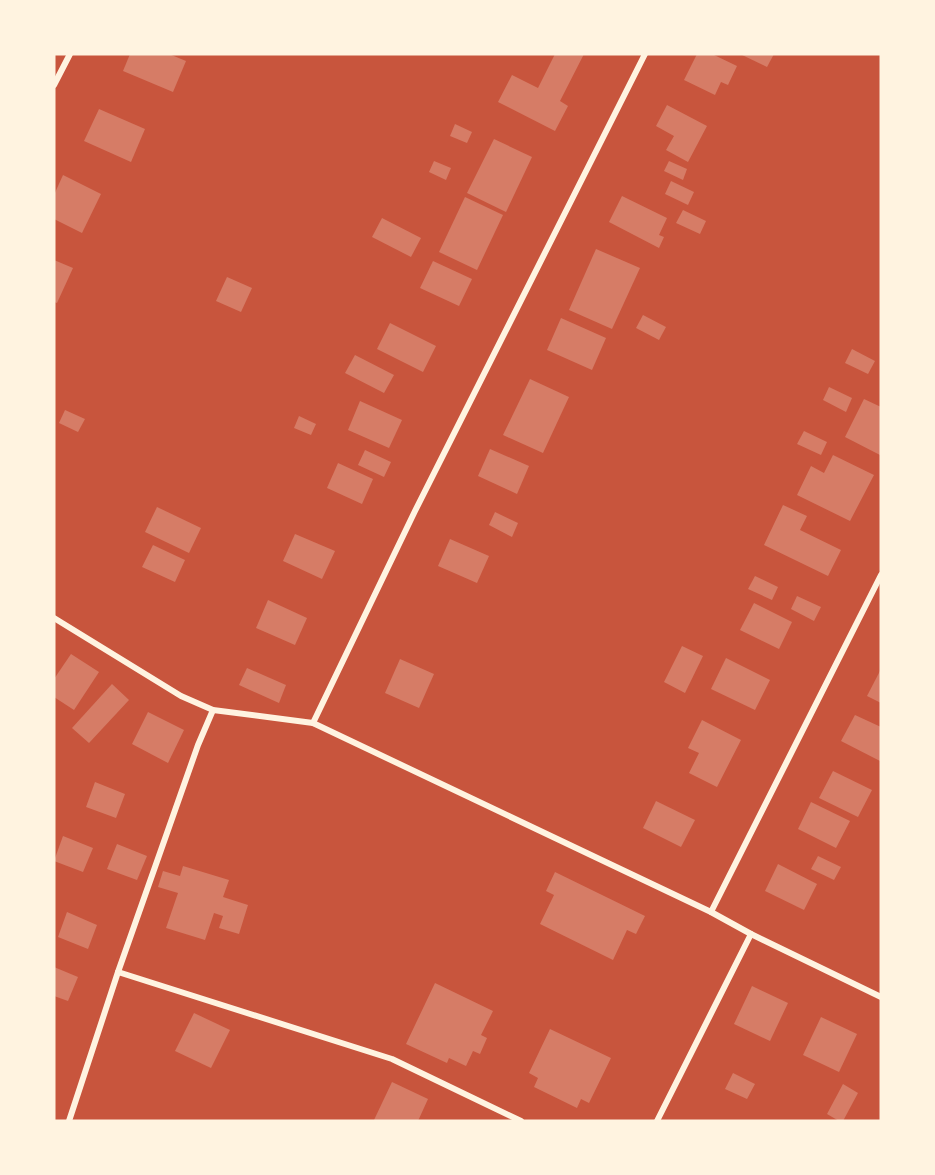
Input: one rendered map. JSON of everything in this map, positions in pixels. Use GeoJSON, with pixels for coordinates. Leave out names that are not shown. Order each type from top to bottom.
{"type":"FeatureCollection","features":[{"type":"Feature","properties":{"kind":"street"},"geometry":{"type":"LineString","coordinates":[[54,85],[70,54]]}},
{"type":"Feature","properties":{"kind":"street"},"geometry":{"type":"LineString","coordinates":[[313,723],[415,511],[645,54]]}},
{"type":"Feature","properties":{"kind":"street"},"geometry":{"type":"LineString","coordinates":[[711,912],[881,574]]}},
{"type":"Feature","properties":{"kind":"street"},"geometry":{"type":"LineString","coordinates":[[54,618],[181,696],[213,710],[313,723],[711,912],[881,997]]}},
{"type":"Feature","properties":{"kind":"street"},"geometry":{"type":"LineString","coordinates":[[69,1121],[118,972],[198,745],[213,710]]}},
{"type":"Feature","properties":{"kind":"street"},"geometry":{"type":"LineString","coordinates":[[657,1121],[751,934]]}},
{"type":"Feature","properties":{"kind":"street"},"geometry":{"type":"LineString","coordinates":[[118,972],[392,1059],[521,1121]]}},
{"type":"Feature","properties":{"kind":"building"},"geometry":{"type":"Polygon","coordinates":[[[130,54],[169,54],[186,61],[173,92],[123,71],[130,54]]]}},
{"type":"Feature","properties":{"kind":"building"},"geometry":{"type":"Polygon","coordinates":[[[555,54],[584,54],[560,101],[568,106],[555,131],[498,102],[512,75],[538,88],[555,54]]]}},
{"type":"Feature","properties":{"kind":"building"},"geometry":{"type":"Polygon","coordinates":[[[697,54],[712,54],[737,66],[728,85],[721,82],[715,95],[684,80],[697,54]]]}},
{"type":"Feature","properties":{"kind":"building"},"geometry":{"type":"Polygon","coordinates":[[[740,54],[774,54],[767,67],[740,54]]]}},
{"type":"Feature","properties":{"kind":"building"},"geometry":{"type":"Polygon","coordinates":[[[667,105],[707,126],[688,162],[666,150],[674,136],[656,126],[667,105]]]}},
{"type":"Feature","properties":{"kind":"building"},"geometry":{"type":"Polygon","coordinates":[[[99,109],[145,129],[131,162],[84,141],[99,109]]]}},
{"type":"Feature","properties":{"kind":"building"},"geometry":{"type":"Polygon","coordinates":[[[455,124],[472,132],[467,143],[450,136],[455,124]]]}},
{"type":"Feature","properties":{"kind":"building"},"geometry":{"type":"Polygon","coordinates":[[[494,139],[532,157],[506,212],[467,193],[494,139]]]}},
{"type":"Feature","properties":{"kind":"building"},"geometry":{"type":"Polygon","coordinates":[[[434,161],[451,168],[446,180],[429,172],[434,161]]]}},
{"type":"Feature","properties":{"kind":"building"},"geometry":{"type":"Polygon","coordinates":[[[669,161],[687,169],[683,180],[664,171],[669,161]]]}},
{"type":"Feature","properties":{"kind":"building"},"geometry":{"type":"Polygon","coordinates":[[[63,175],[101,194],[82,233],[54,219],[54,195],[63,175]]]}},
{"type":"Feature","properties":{"kind":"building"},"geometry":{"type":"Polygon","coordinates":[[[671,181],[694,192],[688,205],[665,194],[671,181]]]}},
{"type":"Feature","properties":{"kind":"building"},"geometry":{"type":"Polygon","coordinates":[[[622,196],[667,218],[659,235],[664,237],[659,248],[609,222],[622,196]]]}},
{"type":"Feature","properties":{"kind":"building"},"geometry":{"type":"Polygon","coordinates":[[[465,197],[503,215],[477,270],[439,252],[465,197]]]}},
{"type":"Feature","properties":{"kind":"building"},"geometry":{"type":"Polygon","coordinates":[[[683,210],[706,221],[700,234],[676,223],[683,210]]]}},
{"type":"Feature","properties":{"kind":"building"},"geometry":{"type":"Polygon","coordinates":[[[382,218],[421,238],[411,257],[372,237],[382,218]]]}},
{"type":"Feature","properties":{"kind":"building"},"geometry":{"type":"Polygon","coordinates":[[[596,249],[640,268],[612,329],[569,310],[596,249]]]}},
{"type":"Feature","properties":{"kind":"building"},"geometry":{"type":"Polygon","coordinates":[[[54,260],[73,268],[57,303],[54,302],[54,260]]]}},
{"type":"Feature","properties":{"kind":"building"},"geometry":{"type":"Polygon","coordinates":[[[433,261],[472,279],[459,306],[420,288],[433,261]]]}},
{"type":"Feature","properties":{"kind":"building"},"geometry":{"type":"Polygon","coordinates":[[[227,277],[252,288],[241,312],[216,301],[227,277]]]}},
{"type":"Feature","properties":{"kind":"building"},"geometry":{"type":"Polygon","coordinates":[[[643,315],[666,327],[659,340],[636,328],[643,315]]]}},
{"type":"Feature","properties":{"kind":"building"},"geometry":{"type":"Polygon","coordinates":[[[561,318],[606,338],[592,370],[547,350],[561,318]]]}},
{"type":"Feature","properties":{"kind":"building"},"geometry":{"type":"Polygon","coordinates":[[[390,323],[436,346],[423,372],[377,349],[390,323]]]}},
{"type":"Feature","properties":{"kind":"building"},"geometry":{"type":"Polygon","coordinates":[[[852,349],[875,361],[868,374],[845,363],[852,349]]]}},
{"type":"Feature","properties":{"kind":"building"},"geometry":{"type":"Polygon","coordinates":[[[355,355],[394,375],[384,393],[345,373],[355,355]]]}},
{"type":"Feature","properties":{"kind":"building"},"geometry":{"type":"Polygon","coordinates":[[[530,379],[569,397],[543,453],[503,435],[530,379]]]}},
{"type":"Feature","properties":{"kind":"building"},"geometry":{"type":"Polygon","coordinates":[[[829,387],[852,398],[846,412],[823,400],[829,387]]]}},
{"type":"Feature","properties":{"kind":"building"},"geometry":{"type":"Polygon","coordinates":[[[864,399],[881,407],[880,455],[845,437],[864,399]]]}},
{"type":"Feature","properties":{"kind":"building"},"geometry":{"type":"Polygon","coordinates":[[[360,401],[402,420],[389,448],[348,430],[360,401]]]}},
{"type":"Feature","properties":{"kind":"building"},"geometry":{"type":"Polygon","coordinates":[[[65,410],[85,419],[78,432],[59,423],[65,410]]]}},
{"type":"Feature","properties":{"kind":"building"},"geometry":{"type":"Polygon","coordinates":[[[299,416],[316,424],[311,435],[294,428],[299,416]]]}},
{"type":"Feature","properties":{"kind":"building"},"geometry":{"type":"Polygon","coordinates":[[[804,431],[827,442],[821,455],[797,444],[804,431]]]}},
{"type":"Feature","properties":{"kind":"building"},"geometry":{"type":"Polygon","coordinates":[[[490,449],[529,466],[517,494],[478,476],[490,449]]]}},
{"type":"Feature","properties":{"kind":"building"},"geometry":{"type":"Polygon","coordinates":[[[365,450],[391,462],[384,477],[358,465],[365,450]]]}},
{"type":"Feature","properties":{"kind":"building"},"geometry":{"type":"Polygon","coordinates":[[[833,455],[874,475],[850,521],[797,495],[811,466],[824,473],[833,455]]]}},
{"type":"Feature","properties":{"kind":"building"},"geometry":{"type":"Polygon","coordinates":[[[338,463],[373,479],[362,504],[327,488],[338,463]]]}},
{"type":"Feature","properties":{"kind":"building"},"geometry":{"type":"Polygon","coordinates":[[[783,505],[807,516],[800,530],[841,550],[828,576],[764,545],[783,505]]]}},
{"type":"Feature","properties":{"kind":"building"},"geometry":{"type":"Polygon","coordinates":[[[157,507],[201,528],[189,553],[145,532],[157,507]]]}},
{"type":"Feature","properties":{"kind":"building"},"geometry":{"type":"Polygon","coordinates":[[[495,512],[518,523],[512,537],[489,525],[495,512]]]}},
{"type":"Feature","properties":{"kind":"building"},"geometry":{"type":"Polygon","coordinates":[[[295,534],[335,551],[322,579],[283,561],[295,534]]]}},
{"type":"Feature","properties":{"kind":"building"},"geometry":{"type":"Polygon","coordinates":[[[450,539],[489,556],[477,583],[438,566],[450,539]]]}},
{"type":"Feature","properties":{"kind":"building"},"geometry":{"type":"Polygon","coordinates":[[[153,545],[185,560],[175,582],[142,567],[153,545]]]}},
{"type":"Feature","properties":{"kind":"building"},"geometry":{"type":"Polygon","coordinates":[[[755,576],[778,587],[772,600],[748,589],[755,576]]]}},
{"type":"Feature","properties":{"kind":"building"},"geometry":{"type":"Polygon","coordinates":[[[797,596],[821,607],[814,621],[791,609],[797,596]]]}},
{"type":"Feature","properties":{"kind":"building"},"geometry":{"type":"Polygon","coordinates":[[[268,600],[307,618],[295,645],[256,628],[268,600]]]}},
{"type":"Feature","properties":{"kind":"building"},"geometry":{"type":"Polygon","coordinates":[[[754,603],[792,622],[779,649],[740,630],[754,603]]]}},
{"type":"Feature","properties":{"kind":"building"},"geometry":{"type":"Polygon","coordinates":[[[682,646],[703,656],[685,693],[664,682],[682,646]]]}},
{"type":"Feature","properties":{"kind":"building"},"geometry":{"type":"Polygon","coordinates":[[[71,654],[99,672],[74,710],[54,697],[54,679],[71,654]]]}},
{"type":"Feature","properties":{"kind":"building"},"geometry":{"type":"Polygon","coordinates":[[[726,658],[770,680],[755,710],[711,689],[726,658]]]}},
{"type":"Feature","properties":{"kind":"building"},"geometry":{"type":"Polygon","coordinates":[[[400,659],[434,674],[419,708],[385,693],[400,659]]]}},
{"type":"Feature","properties":{"kind":"building"},"geometry":{"type":"Polygon","coordinates":[[[247,668],[286,685],[279,703],[239,685],[247,668]]]}},
{"type":"Feature","properties":{"kind":"building"},"geometry":{"type":"Polygon","coordinates":[[[881,669],[881,703],[867,696],[881,669]]]}},
{"type":"Feature","properties":{"kind":"building"},"geometry":{"type":"Polygon","coordinates":[[[112,684],[129,700],[89,743],[72,728],[112,684]]]}},
{"type":"Feature","properties":{"kind":"building"},"geometry":{"type":"Polygon","coordinates":[[[148,712],[184,730],[168,763],[132,744],[148,712]]]}},
{"type":"Feature","properties":{"kind":"building"},"geometry":{"type":"Polygon","coordinates":[[[855,715],[881,727],[880,761],[841,741],[855,715]]]}},
{"type":"Feature","properties":{"kind":"building"},"geometry":{"type":"Polygon","coordinates":[[[702,720],[741,740],[717,787],[689,773],[699,753],[688,748],[702,720]]]}},
{"type":"Feature","properties":{"kind":"building"},"geometry":{"type":"Polygon","coordinates":[[[833,771],[872,790],[858,817],[819,798],[833,771]]]}},
{"type":"Feature","properties":{"kind":"building"},"geometry":{"type":"Polygon","coordinates":[[[95,782],[125,794],[116,818],[86,807],[95,782]]]}},
{"type":"Feature","properties":{"kind":"building"},"geometry":{"type":"Polygon","coordinates":[[[656,801],[695,820],[681,847],[643,828],[656,801]]]}},
{"type":"Feature","properties":{"kind":"building"},"geometry":{"type":"Polygon","coordinates":[[[811,802],[850,821],[836,848],[798,829],[811,802]]]}},
{"type":"Feature","properties":{"kind":"building"},"geometry":{"type":"Polygon","coordinates":[[[63,836],[93,848],[83,872],[54,861],[63,836]]]}},
{"type":"Feature","properties":{"kind":"building"},"geometry":{"type":"Polygon","coordinates":[[[117,844],[147,856],[137,880],[107,869],[117,844]]]}},
{"type":"Feature","properties":{"kind":"building"},"geometry":{"type":"Polygon","coordinates":[[[818,856],[841,867],[834,880],[811,869],[818,856]]]}},
{"type":"Feature","properties":{"kind":"building"},"geometry":{"type":"Polygon","coordinates":[[[778,864],[817,884],[804,910],[765,891],[778,864]]]}},
{"type":"Feature","properties":{"kind":"building"},"geometry":{"type":"Polygon","coordinates":[[[183,866],[229,880],[223,897],[248,905],[239,934],[219,928],[223,916],[214,913],[205,940],[166,928],[178,893],[158,887],[163,871],[180,876],[183,866]]]}},
{"type":"Feature","properties":{"kind":"building"},"geometry":{"type":"Polygon","coordinates":[[[555,872],[645,916],[636,934],[627,930],[613,960],[540,924],[554,895],[546,891],[555,872]]]}},
{"type":"Feature","properties":{"kind":"building"},"geometry":{"type":"Polygon","coordinates":[[[67,912],[97,925],[88,949],[58,937],[67,912]]]}},
{"type":"Feature","properties":{"kind":"building"},"geometry":{"type":"Polygon","coordinates":[[[54,967],[78,977],[68,1001],[54,996],[54,967]]]}},
{"type":"Feature","properties":{"kind":"building"},"geometry":{"type":"Polygon","coordinates":[[[435,983],[493,1011],[481,1035],[487,1038],[480,1054],[473,1051],[466,1066],[449,1058],[447,1063],[406,1044],[435,983]]]}},
{"type":"Feature","properties":{"kind":"building"},"geometry":{"type":"Polygon","coordinates":[[[752,986],[788,1003],[770,1041],[734,1024],[752,986]]]}},
{"type":"Feature","properties":{"kind":"building"},"geometry":{"type":"Polygon","coordinates":[[[194,1013],[230,1030],[211,1068],[175,1051],[194,1013]]]}},
{"type":"Feature","properties":{"kind":"building"},"geometry":{"type":"Polygon","coordinates":[[[821,1017],[857,1034],[839,1072],[803,1055],[821,1017]]]}},
{"type":"Feature","properties":{"kind":"building"},"geometry":{"type":"Polygon","coordinates":[[[550,1029],[611,1058],[589,1103],[581,1099],[577,1108],[534,1087],[538,1078],[529,1073],[550,1029]]]}},
{"type":"Feature","properties":{"kind":"building"},"geometry":{"type":"Polygon","coordinates":[[[733,1073],[755,1084],[747,1099],[725,1089],[733,1073]]]}},
{"type":"Feature","properties":{"kind":"building"},"geometry":{"type":"Polygon","coordinates":[[[392,1082],[428,1099],[418,1121],[374,1120],[392,1082]]]}},
{"type":"Feature","properties":{"kind":"building"},"geometry":{"type":"Polygon","coordinates":[[[843,1084],[858,1093],[843,1121],[839,1121],[827,1114],[843,1084]]]}}]}
